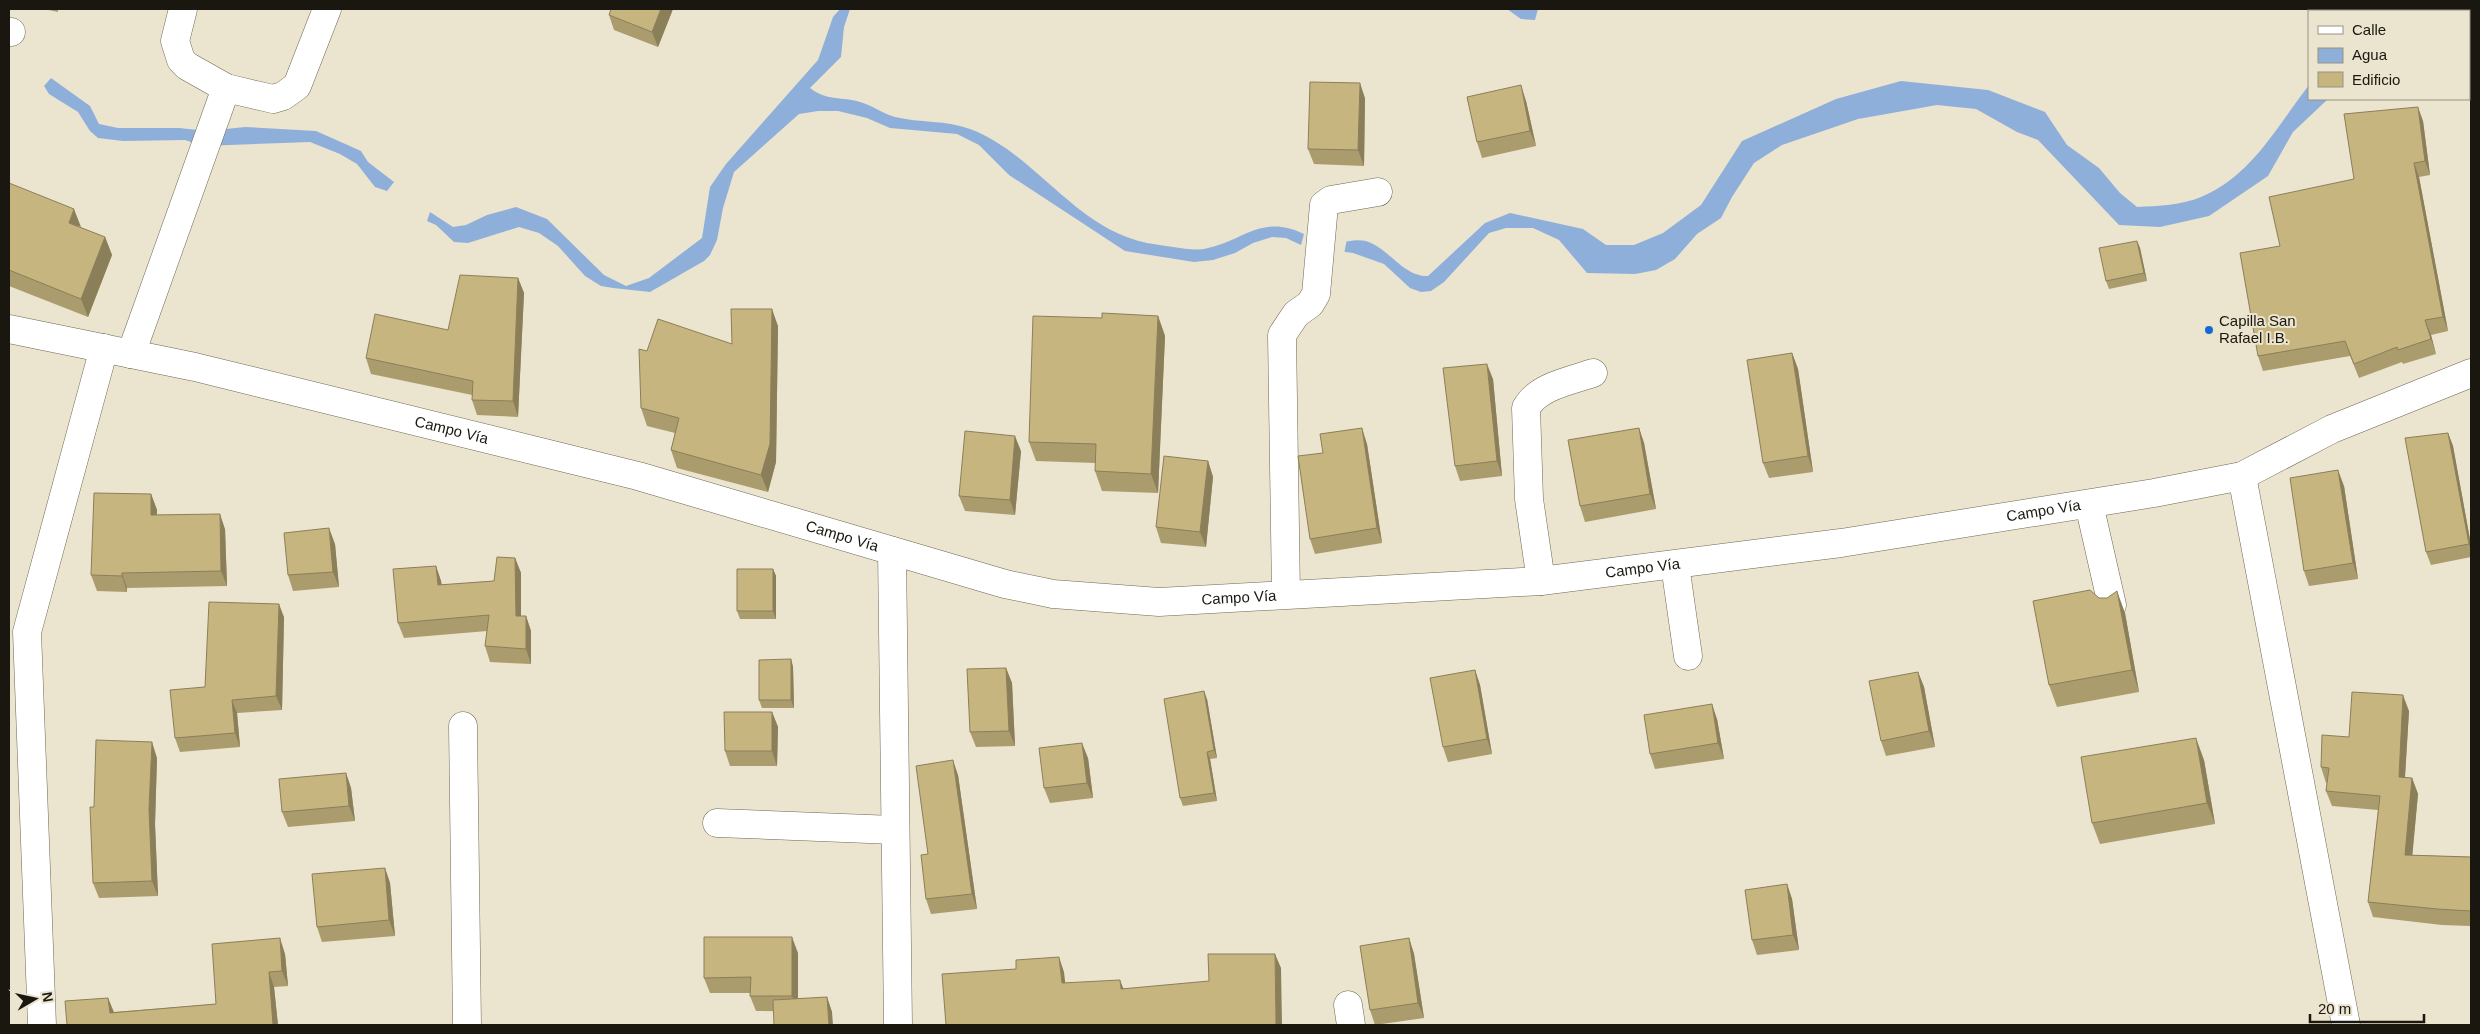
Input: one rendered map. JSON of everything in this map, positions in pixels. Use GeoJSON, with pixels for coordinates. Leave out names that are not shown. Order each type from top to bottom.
{"type":"FeatureCollection","features":[{"type":"Feature","properties":{"kind":"street"},"geometry":{"type":"LineString","coordinates":[[183,9],[174,41],[181,60],[187,66],[226,88],[273,99],[283,96],[297,86],[327,9]]}},
{"type":"Feature","properties":{"kind":"street"},"geometry":{"type":"LineString","coordinates":[[131,354],[226,88]]}},
{"type":"Feature","properties":{"kind":"street"},"geometry":{"type":"LineString","coordinates":[[1286,594],[1282,335],[1296,314],[1310,304],[1316,294],[1324,205],[1330,200],[1378,192]]}},
{"type":"Feature","properties":{"kind":"street","name":"Campo Vía"},"geometry":{"type":"LineString","coordinates":[[9,329],[195,367],[638,476],[1005,584],[1053,594],[1159,602],[1541,581],[1841,543],[2089,504],[2242,476],[2332,429],[2471,373]]}},
{"type":"Feature","properties":{"kind":"street"},"geometry":{"type":"LineString","coordinates":[[42,1025],[18,632],[104,348]]}},
{"type":"Feature","properties":{"kind":"street"},"geometry":{"type":"LineString","coordinates":[[1541,581],[1529,499],[1526,408],[1531,399],[1544,390],[1593,373]]}},
{"type":"Feature","properties":{"kind":"street"},"geometry":{"type":"LineString","coordinates":[[2242,476],[2346,1025]]}},
{"type":"Feature","properties":{"kind":"street"},"geometry":{"type":"LineString","coordinates":[[2089,504],[2112,605]]}},
{"type":"Feature","properties":{"kind":"street"},"geometry":{"type":"LineString","coordinates":[[892,551],[894,830],[898,1025]]}},
{"type":"Feature","properties":{"kind":"street"},"geometry":{"type":"LineString","coordinates":[[1674,565],[1688,656]]}},
{"type":"Feature","properties":{"kind":"street"},"geometry":{"type":"LineString","coordinates":[[463,726],[467,1025]]}},
{"type":"Feature","properties":{"kind":"street"},"geometry":{"type":"LineString","coordinates":[[717,824],[894,830]]}},
{"type":"Feature","properties":{"kind":"water"},"geometry":{"type":"Polygon","coordinates":[[[840,9],[850,9],[844,27],[841,57],[810,88],[817,92],[829,97],[864,103],[895,117],[952,124],[970,129],[993,140],[1015,155],[1076,207],[1121,235],[1147,243],[1184,249],[1204,249],[1252,231],[1276,226],[1289,228],[1304,234],[1301,245],[1286,238],[1272,237],[1253,243],[1235,253],[1213,260],[1194,262],[1125,251],[1009,175],[979,145],[957,134],[890,128],[867,118],[838,111],[818,111],[799,114],[734,172],[723,208],[717,240],[710,255],[704,261],[650,292],[601,286],[585,276],[558,246],[539,233],[519,227],[468,243],[454,242],[436,225],[427,221],[430,212],[453,227],[466,225],[487,215],[516,207],[547,219],[604,275],[626,286],[649,278],[702,238],[710,187],[726,164],[818,60],[833,17],[840,9]]]}},
{"type":"Feature","properties":{"kind":"water"},"geometry":{"type":"Polygon","coordinates":[[[1507,9],[1538,9],[1535,20],[1521,19],[1507,9]]]}},
{"type":"Feature","properties":{"kind":"water"},"geometry":{"type":"Polygon","coordinates":[[[2403,9],[2471,9],[2471,10],[2400,10],[2403,9]]]}},
{"type":"Feature","properties":{"kind":"water"},"geometry":{"type":"Polygon","coordinates":[[[51,78],[90,106],[99,124],[118,128],[179,128],[207,131],[245,127],[316,131],[361,151],[368,162],[394,182],[387,191],[375,187],[357,164],[340,154],[310,142],[203,146],[185,140],[123,141],[98,138],[90,131],[78,112],[49,94],[44,86],[51,78]]]}},
{"type":"Feature","properties":{"kind":"water"},"geometry":{"type":"Polygon","coordinates":[[[1901,81],[1988,90],[2045,112],[2067,145],[2099,168],[2120,193],[2137,207],[2186,202],[2219,188],[2235,177],[2249,163],[2274,133],[2308,86],[2308,100],[2327,100],[2293,132],[2268,176],[2209,216],[2160,227],[2119,225],[2038,140],[2017,132],[1976,109],[1937,105],[1858,119],[1782,145],[1754,163],[1721,218],[1697,234],[1675,259],[1656,270],[1635,274],[1587,273],[1559,240],[1533,228],[1506,228],[1489,233],[1444,282],[1431,291],[1421,292],[1410,288],[1384,264],[1353,253],[1339,251],[1339,243],[1355,240],[1367,241],[1412,273],[1428,276],[1485,223],[1510,213],[1583,229],[1606,245],[1634,245],[1663,233],[1701,205],[1742,141],[1836,99],[1901,81]]]}},
{"type":"Feature","properties":{"kind":"pier"},"geometry":{"type":"Polygon","coordinates":[[[1347,239],[1344,254],[1337,253],[1337,241],[1347,239]]]}},
{"type":"Feature","properties":{"kind":"building"},"geometry":{"type":"Polygon","coordinates":[[[611,9],[661,9],[652,32],[609,15],[611,9]]]}},
{"type":"Feature","properties":{"kind":"building"},"geometry":{"type":"Polygon","coordinates":[[[1310,82],[1360,83],[1358,150],[1308,149],[1310,82]]]}},
{"type":"Feature","properties":{"kind":"building"},"geometry":{"type":"Polygon","coordinates":[[[1521,85],[1530,131],[1477,142],[1467,97],[1521,85]]]}},
{"type":"Feature","properties":{"kind":"building"},"geometry":{"type":"Polygon","coordinates":[[[2418,107],[2425,161],[2414,163],[2443,317],[2425,320],[2431,339],[2398,350],[2397,347],[2354,364],[2345,341],[2258,356],[2240,253],[2280,246],[2269,197],[2354,179],[2344,114],[2418,107]]]}},
{"type":"Feature","properties":{"kind":"building"},"geometry":{"type":"Polygon","coordinates":[[[9,183],[74,209],[69,223],[105,237],[81,299],[9,270],[9,183]]]}},
{"type":"Feature","properties":{"kind":"building"},"geometry":{"type":"Polygon","coordinates":[[[2137,241],[2144,273],[2106,281],[2099,248],[2137,241]]]}},
{"type":"Feature","properties":{"kind":"building"},"geometry":{"type":"Polygon","coordinates":[[[460,275],[518,278],[513,401],[472,400],[473,381],[366,358],[375,314],[448,330],[460,275]]]}},
{"type":"Feature","properties":{"kind":"building"},"geometry":{"type":"Polygon","coordinates":[[[731,309],[772,309],[770,444],[761,475],[671,450],[679,418],[641,408],[639,349],[647,351],[658,319],[732,344],[731,309]]]}},
{"type":"Feature","properties":{"kind":"building"},"geometry":{"type":"Polygon","coordinates":[[[1102,313],[1158,316],[1151,474],[1095,471],[1096,444],[1029,442],[1033,316],[1102,318],[1102,313]]]}},
{"type":"Feature","properties":{"kind":"building"},"geometry":{"type":"Polygon","coordinates":[[[1792,353],[1808,456],[1763,463],[1747,360],[1792,353]]]}},
{"type":"Feature","properties":{"kind":"building"},"geometry":{"type":"Polygon","coordinates":[[[1487,364],[1497,461],[1455,466],[1443,368],[1487,364]]]}},
{"type":"Feature","properties":{"kind":"building"},"geometry":{"type":"Polygon","coordinates":[[[1362,428],[1377,528],[1310,539],[1298,456],[1323,453],[1320,434],[1362,428]]]}},
{"type":"Feature","properties":{"kind":"building"},"geometry":{"type":"Polygon","coordinates":[[[1639,428],[1650,494],[1580,506],[1568,440],[1639,428]]]}},
{"type":"Feature","properties":{"kind":"building"},"geometry":{"type":"Polygon","coordinates":[[[965,431],[1015,436],[1010,500],[959,496],[965,431]]]}},
{"type":"Feature","properties":{"kind":"building"},"geometry":{"type":"Polygon","coordinates":[[[2448,433],[2469,544],[2426,552],[2405,438],[2448,433]]]}},
{"type":"Feature","properties":{"kind":"building"},"geometry":{"type":"Polygon","coordinates":[[[1164,456],[1208,461],[1200,532],[1156,527],[1164,456]]]}},
{"type":"Feature","properties":{"kind":"building"},"geometry":{"type":"Polygon","coordinates":[[[2338,470],[2353,563],[2304,571],[2290,478],[2338,470]]]}},
{"type":"Feature","properties":{"kind":"building"},"geometry":{"type":"Polygon","coordinates":[[[94,493],[151,494],[151,515],[220,514],[221,571],[122,573],[122,576],[91,575],[94,493]]]}},
{"type":"Feature","properties":{"kind":"building"},"geometry":{"type":"Polygon","coordinates":[[[329,528],[333,572],[288,575],[284,533],[329,528]]]}},
{"type":"Feature","properties":{"kind":"building"},"geometry":{"type":"Polygon","coordinates":[[[497,557],[515,558],[516,616],[526,616],[526,649],[485,646],[489,615],[398,623],[393,569],[436,566],[438,585],[494,581],[497,557]]]}},
{"type":"Feature","properties":{"kind":"building"},"geometry":{"type":"Polygon","coordinates":[[[737,569],[773,569],[773,611],[737,611],[737,569]]]}},
{"type":"Feature","properties":{"kind":"building"},"geometry":{"type":"Polygon","coordinates":[[[2090,590],[2099,598],[2107,598],[2117,591],[2132,670],[2049,685],[2033,601],[2090,590]]]}},
{"type":"Feature","properties":{"kind":"building"},"geometry":{"type":"Polygon","coordinates":[[[209,602],[279,604],[276,696],[232,700],[235,733],[175,738],[170,690],[205,687],[209,602]]]}},
{"type":"Feature","properties":{"kind":"building"},"geometry":{"type":"Polygon","coordinates":[[[791,659],[791,700],[759,700],[759,660],[791,659]]]}},
{"type":"Feature","properties":{"kind":"building"},"geometry":{"type":"Polygon","coordinates":[[[1006,668],[1009,731],[970,732],[967,669],[1006,668]]]}},
{"type":"Feature","properties":{"kind":"building"},"geometry":{"type":"Polygon","coordinates":[[[1475,670],[1487,739],[1443,747],[1430,678],[1475,670]]]}},
{"type":"Feature","properties":{"kind":"building"},"geometry":{"type":"Polygon","coordinates":[[[1918,672],[1929,731],[1881,741],[1869,681],[1918,672]]]}},
{"type":"Feature","properties":{"kind":"building"},"geometry":{"type":"Polygon","coordinates":[[[1204,691],[1214,750],[1207,752],[1214,793],[1180,798],[1164,699],[1204,691]]]}},
{"type":"Feature","properties":{"kind":"building"},"geometry":{"type":"Polygon","coordinates":[[[2352,692],[2403,695],[2399,777],[2412,778],[2405,855],[2471,857],[2471,911],[2368,902],[2380,796],[2326,791],[2329,768],[2321,767],[2322,735],[2349,737],[2352,692]]]}},
{"type":"Feature","properties":{"kind":"building"},"geometry":{"type":"Polygon","coordinates":[[[1712,704],[1718,743],[1650,754],[1644,715],[1712,704]]]}},
{"type":"Feature","properties":{"kind":"building"},"geometry":{"type":"Polygon","coordinates":[[[724,712],[772,712],[772,751],[725,751],[724,712]]]}},
{"type":"Feature","properties":{"kind":"building"},"geometry":{"type":"Polygon","coordinates":[[[2196,738],[2207,803],[2092,823],[2081,757],[2196,738]]]}},
{"type":"Feature","properties":{"kind":"building"},"geometry":{"type":"Polygon","coordinates":[[[96,740],[152,742],[149,809],[152,881],[93,883],[90,807],[94,807],[96,740]]]}},
{"type":"Feature","properties":{"kind":"building"},"geometry":{"type":"Polygon","coordinates":[[[1082,743],[1087,783],[1044,788],[1039,748],[1082,743]]]}},
{"type":"Feature","properties":{"kind":"building"},"geometry":{"type":"Polygon","coordinates":[[[953,760],[972,894],[926,899],[921,855],[928,854],[916,766],[953,760]]]}},
{"type":"Feature","properties":{"kind":"building"},"geometry":{"type":"Polygon","coordinates":[[[346,773],[349,806],[282,812],[279,779],[346,773]]]}},
{"type":"Feature","properties":{"kind":"building"},"geometry":{"type":"Polygon","coordinates":[[[385,868],[389,920],[317,927],[312,874],[385,868]]]}},
{"type":"Feature","properties":{"kind":"building"},"geometry":{"type":"Polygon","coordinates":[[[1787,884],[1793,935],[1752,940],[1745,890],[1787,884]]]}},
{"type":"Feature","properties":{"kind":"building"},"geometry":{"type":"Polygon","coordinates":[[[704,937],[792,937],[792,996],[750,996],[751,977],[704,978],[704,937]]]}},
{"type":"Feature","properties":{"kind":"building"},"geometry":{"type":"Polygon","coordinates":[[[280,938],[282,971],[269,972],[273,1025],[67,1025],[65,1001],[108,998],[110,1013],[216,1004],[212,944],[280,938]]]}},
{"type":"Feature","properties":{"kind":"building"},"geometry":{"type":"Polygon","coordinates":[[[1409,938],[1418,1003],[1370,1010],[1360,946],[1409,938]]]}},
{"type":"Feature","properties":{"kind":"building"},"geometry":{"type":"Polygon","coordinates":[[[1208,954],[1275,954],[1276,1025],[946,1025],[942,974],[1016,969],[1016,960],[1059,957],[1062,983],[1120,980],[1121,989],[1209,981],[1208,954]]]}},
{"type":"Feature","properties":{"kind":"building"},"geometry":{"type":"Polygon","coordinates":[[[827,997],[829,1025],[774,1025],[773,1000],[827,997]]]}},
{"type":"Feature","properties":{"kind":"place","name":"Capilla San Rafael I.B."},"geometry":{"type":"Point","coordinates":[2209,330]}}]}
